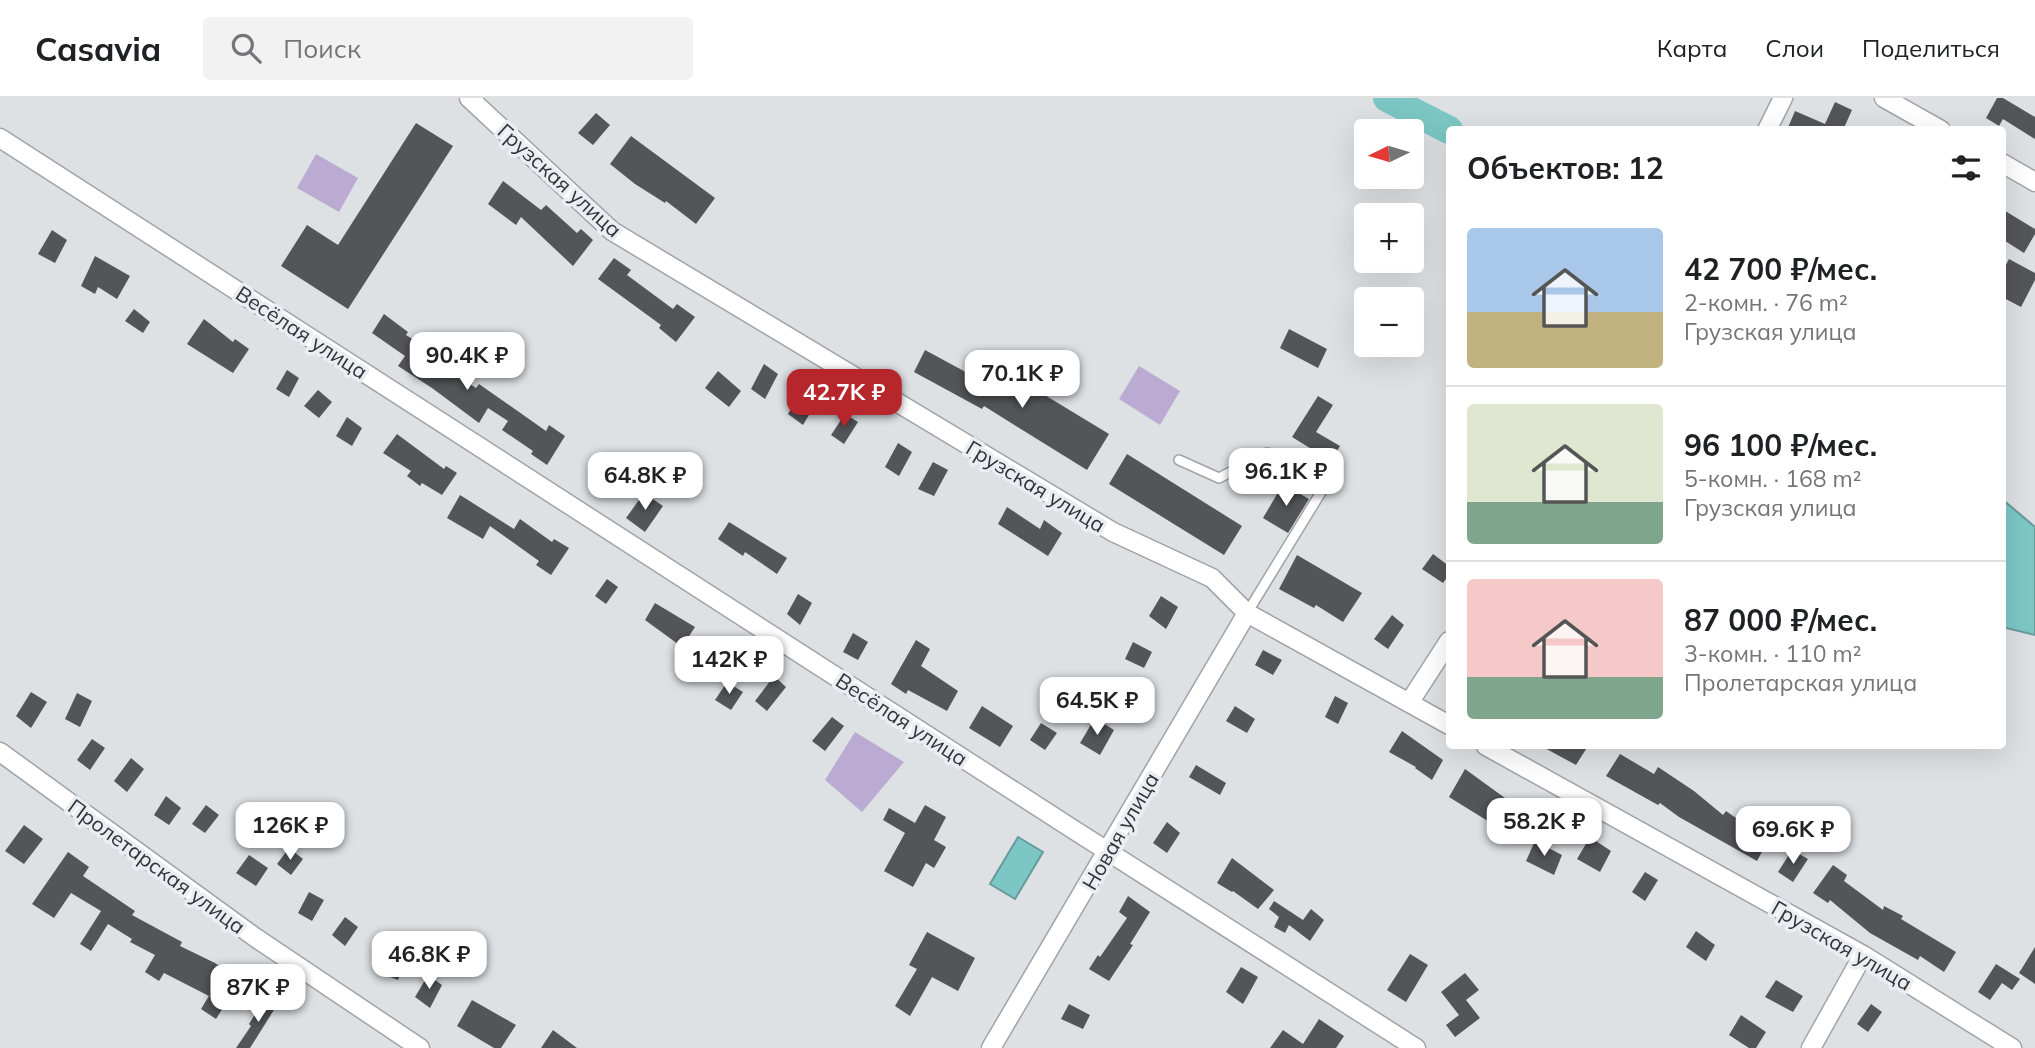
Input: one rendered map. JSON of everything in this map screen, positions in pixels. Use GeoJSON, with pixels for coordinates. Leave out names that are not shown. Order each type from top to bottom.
{"type":"FeatureCollection","features":[{"type":"Feature","properties":{"kind":"street","name":"Грузская улица"},"geometry":{"type":"LineString","coordinates":[[469,98],[612,231],[1113,532],[1212,578],[1247,613],[1446,723]]}},
{"type":"Feature","properties":{"kind":"street"},"geometry":{"type":"LineString","coordinates":[[1769,126],[1783,98]]}},
{"type":"Feature","properties":{"kind":"street"},"geometry":{"type":"LineString","coordinates":[[1884,98],[1934,126]]}},
{"type":"Feature","properties":{"kind":"street","name":"Весёлая улица"},"geometry":{"type":"LineString","coordinates":[[0,138],[1416,1048]]}},
{"type":"Feature","properties":{"kind":"street"},"geometry":{"type":"LineString","coordinates":[[2006,165],[2035,182]]}},
{"type":"Feature","properties":{"kind":"street","name":"Новая улица"},"geometry":{"type":"LineString","coordinates":[[991,1048],[1247,613]]}},
{"type":"Feature","properties":{"kind":"street"},"geometry":{"type":"LineString","coordinates":[[1409,703],[1446,646]]}},
{"type":"Feature","properties":{"kind":"street","name":"Грузская улица"},"geometry":{"type":"LineString","coordinates":[[1491,749],[1863,955],[2012,1048]]}},
{"type":"Feature","properties":{"kind":"street","name":"Пролетарская улица"},"geometry":{"type":"LineString","coordinates":[[0,752],[256,937],[420,1048]]}},
{"type":"Feature","properties":{"kind":"street"},"geometry":{"type":"LineString","coordinates":[[1811,1048],[1863,955]]}},
{"type":"Feature","properties":{"kind":"lane"},"geometry":{"type":"LineString","coordinates":[[1179,460],[1219,478],[1268,453],[1295,460],[1326,484],[1247,613]]}},
{"type":"Feature","properties":{"kind":"shaded area"},"geometry":{"type":"Polygon","coordinates":[[[316,154],[358,178],[339,212],[297,188],[316,154]]]}},
{"type":"Feature","properties":{"kind":"shaded area"},"geometry":{"type":"Polygon","coordinates":[[[1139,366],[1180,391],[1160,425],[1119,399],[1139,366]]]}},
{"type":"Feature","properties":{"kind":"shaded area"},"geometry":{"type":"Polygon","coordinates":[[[855,732],[904,762],[862,812],[825,780],[855,732]]]}},
{"type":"Feature","properties":{"kind":"water"},"geometry":{"type":"Polygon","coordinates":[[[2006,502],[2035,527],[2035,635],[2006,628],[2006,502]]]}},
{"type":"Feature","properties":{"kind":"water"},"geometry":{"type":"Polygon","coordinates":[[[1018,837],[1043,852],[1015,899],[990,884],[1018,837]]]}},
{"type":"Feature","properties":{"kind":"building"},"geometry":{"type":"Polygon","coordinates":[[[1997,98],[2003,98],[2035,117],[2035,139],[2003,119],[1999,126],[1986,118],[1997,98]]]}},
{"type":"Feature","properties":{"kind":"building"},"geometry":{"type":"Polygon","coordinates":[[[1835,102],[1852,110],[1845,126],[1789,126],[1795,111],[1825,124],[1835,102]]]}},
{"type":"Feature","properties":{"kind":"building"},"geometry":{"type":"Polygon","coordinates":[[[596,113],[610,125],[593,145],[578,133],[596,113]]]}},
{"type":"Feature","properties":{"kind":"building"},"geometry":{"type":"Polygon","coordinates":[[[416,123],[453,146],[348,309],[281,266],[307,225],[338,245],[416,123]]]}},
{"type":"Feature","properties":{"kind":"building"},"geometry":{"type":"Polygon","coordinates":[[[631,136],[715,198],[696,224],[610,164],[631,136]]]}},
{"type":"Feature","properties":{"kind":"building"},"geometry":{"type":"Polygon","coordinates":[[[503,181],[541,210],[546,205],[577,233],[581,229],[593,240],[573,266],[521,217],[516,225],[488,204],[503,181]]]}},
{"type":"Feature","properties":{"kind":"building"},"geometry":{"type":"Polygon","coordinates":[[[2006,211],[2035,229],[2024,253],[2006,242],[2006,211]]]}},
{"type":"Feature","properties":{"kind":"building"},"geometry":{"type":"Polygon","coordinates":[[[52,230],[67,240],[55,263],[38,254],[52,230]]]}},
{"type":"Feature","properties":{"kind":"building"},"geometry":{"type":"Polygon","coordinates":[[[95,256],[130,276],[117,299],[98,287],[95,294],[81,286],[95,256]]]}},
{"type":"Feature","properties":{"kind":"building"},"geometry":{"type":"Polygon","coordinates":[[[614,258],[631,270],[627,275],[673,309],[677,304],[695,317],[676,342],[659,328],[661,325],[598,279],[614,258]]]}},
{"type":"Feature","properties":{"kind":"building"},"geometry":{"type":"Polygon","coordinates":[[[2009,259],[2035,273],[2035,280],[2021,307],[2006,299],[2006,265],[2009,259]]]}},
{"type":"Feature","properties":{"kind":"building"},"geometry":{"type":"Polygon","coordinates":[[[134,309],[150,322],[143,333],[125,321],[134,309]]]}},
{"type":"Feature","properties":{"kind":"building"},"geometry":{"type":"Polygon","coordinates":[[[384,314],[408,332],[406,335],[436,354],[433,360],[476,388],[479,384],[546,431],[549,425],[565,436],[547,465],[531,454],[533,451],[502,430],[508,421],[488,408],[479,423],[398,366],[405,356],[372,333],[384,314]]]}},
{"type":"Feature","properties":{"kind":"building"},"geometry":{"type":"Polygon","coordinates":[[[204,319],[233,342],[235,339],[249,349],[233,373],[187,344],[204,319]]]}},
{"type":"Feature","properties":{"kind":"building"},"geometry":{"type":"Polygon","coordinates":[[[1289,329],[1327,349],[1318,368],[1280,348],[1289,329]]]}},
{"type":"Feature","properties":{"kind":"building"},"geometry":{"type":"Polygon","coordinates":[[[925,350],[1010,396],[1020,380],[1109,434],[1087,470],[984,406],[982,409],[914,372],[925,350]]]}},
{"type":"Feature","properties":{"kind":"building"},"geometry":{"type":"Polygon","coordinates":[[[764,364],[778,374],[765,399],[751,389],[764,364]]]}},
{"type":"Feature","properties":{"kind":"building"},"geometry":{"type":"Polygon","coordinates":[[[287,370],[299,378],[289,397],[276,389],[287,370]]]}},
{"type":"Feature","properties":{"kind":"building"},"geometry":{"type":"Polygon","coordinates":[[[718,371],[741,391],[729,407],[705,388],[718,371]]]}},
{"type":"Feature","properties":{"kind":"building"},"geometry":{"type":"Polygon","coordinates":[[[803,388],[819,398],[803,425],[788,414],[803,388]]]}},
{"type":"Feature","properties":{"kind":"building"},"geometry":{"type":"Polygon","coordinates":[[[318,390],[332,402],[319,418],[304,406],[318,390]]]}},
{"type":"Feature","properties":{"kind":"building"},"geometry":{"type":"Polygon","coordinates":[[[1318,396],[1333,405],[1316,432],[1340,446],[1331,461],[1292,437],[1318,396]]]}},
{"type":"Feature","properties":{"kind":"building"},"geometry":{"type":"Polygon","coordinates":[[[845,414],[858,422],[844,444],[831,435],[845,414]]]}},
{"type":"Feature","properties":{"kind":"building"},"geometry":{"type":"Polygon","coordinates":[[[347,417],[362,428],[352,446],[336,436],[347,417]]]}},
{"type":"Feature","properties":{"kind":"building"},"geometry":{"type":"Polygon","coordinates":[[[397,434],[444,469],[446,466],[457,473],[442,495],[422,483],[420,486],[407,476],[411,471],[383,453],[397,434]]]}},
{"type":"Feature","properties":{"kind":"building"},"geometry":{"type":"Polygon","coordinates":[[[898,443],[912,452],[899,476],[885,467],[898,443]]]}},
{"type":"Feature","properties":{"kind":"building"},"geometry":{"type":"Polygon","coordinates":[[[1127,454],[1242,526],[1224,555],[1109,484],[1127,454]]]}},
{"type":"Feature","properties":{"kind":"building"},"geometry":{"type":"Polygon","coordinates":[[[933,462],[948,470],[934,496],[918,489],[933,462]]]}},
{"type":"Feature","properties":{"kind":"building"},"geometry":{"type":"Polygon","coordinates":[[[1283,484],[1309,499],[1288,533],[1263,518],[1283,484]]]}},
{"type":"Feature","properties":{"kind":"building"},"geometry":{"type":"Polygon","coordinates":[[[644,493],[663,506],[645,532],[626,518],[644,493]]]}},
{"type":"Feature","properties":{"kind":"building"},"geometry":{"type":"Polygon","coordinates":[[[460,495],[514,529],[520,519],[552,542],[554,539],[569,548],[551,575],[536,565],[539,561],[490,526],[483,539],[447,518],[460,495]]]}},
{"type":"Feature","properties":{"kind":"building"},"geometry":{"type":"Polygon","coordinates":[[[1007,507],[1040,529],[1044,520],[1062,533],[1048,556],[998,524],[1007,507]]]}},
{"type":"Feature","properties":{"kind":"building"},"geometry":{"type":"Polygon","coordinates":[[[729,522],[787,558],[777,574],[745,552],[743,556],[718,539],[729,522]]]}},
{"type":"Feature","properties":{"kind":"building"},"geometry":{"type":"Polygon","coordinates":[[[1433,554],[1446,564],[1446,579],[1443,583],[1422,569],[1433,554]]]}},
{"type":"Feature","properties":{"kind":"building"},"geometry":{"type":"Polygon","coordinates":[[[1297,555],[1362,593],[1343,622],[1316,605],[1314,608],[1279,589],[1297,555]]]}},
{"type":"Feature","properties":{"kind":"building"},"geometry":{"type":"Polygon","coordinates":[[[607,579],[618,587],[606,604],[595,596],[607,579]]]}},
{"type":"Feature","properties":{"kind":"building"},"geometry":{"type":"Polygon","coordinates":[[[798,594],[812,603],[800,625],[787,614],[798,594]]]}},
{"type":"Feature","properties":{"kind":"building"},"geometry":{"type":"Polygon","coordinates":[[[1161,596],[1178,607],[1166,629],[1149,616],[1161,596]]]}},
{"type":"Feature","properties":{"kind":"building"},"geometry":{"type":"Polygon","coordinates":[[[655,603],[695,627],[682,647],[645,620],[655,603]]]}},
{"type":"Feature","properties":{"kind":"building"},"geometry":{"type":"Polygon","coordinates":[[[1392,615],[1404,625],[1388,649],[1374,639],[1392,615]]]}},
{"type":"Feature","properties":{"kind":"building"},"geometry":{"type":"Polygon","coordinates":[[[853,633],[868,642],[858,660],[843,652],[853,633]]]}},
{"type":"Feature","properties":{"kind":"building"},"geometry":{"type":"Polygon","coordinates":[[[916,640],[930,649],[921,666],[958,691],[947,711],[908,690],[906,694],[891,684],[916,640]]]}},
{"type":"Feature","properties":{"kind":"building"},"geometry":{"type":"Polygon","coordinates":[[[1133,642],[1152,652],[1144,668],[1125,659],[1133,642]]]}},
{"type":"Feature","properties":{"kind":"building"},"geometry":{"type":"Polygon","coordinates":[[[1263,650],[1282,660],[1273,675],[1255,665],[1263,650]]]}},
{"type":"Feature","properties":{"kind":"building"},"geometry":{"type":"Polygon","coordinates":[[[774,676],[786,687],[767,711],[755,701],[774,676]]]}},
{"type":"Feature","properties":{"kind":"building"},"geometry":{"type":"Polygon","coordinates":[[[727,682],[743,692],[731,710],[715,700],[727,682]]]}},
{"type":"Feature","properties":{"kind":"building"},"geometry":{"type":"Polygon","coordinates":[[[31,692],[47,702],[31,728],[16,716],[31,692]]]}},
{"type":"Feature","properties":{"kind":"building"},"geometry":{"type":"Polygon","coordinates":[[[77,693],[92,701],[80,727],[65,719],[77,693]]]}},
{"type":"Feature","properties":{"kind":"building"},"geometry":{"type":"Polygon","coordinates":[[[1335,696],[1348,703],[1338,724],[1325,717],[1335,696]]]}},
{"type":"Feature","properties":{"kind":"building"},"geometry":{"type":"Polygon","coordinates":[[[982,706],[1013,726],[1000,747],[969,728],[982,706]]]}},
{"type":"Feature","properties":{"kind":"building"},"geometry":{"type":"Polygon","coordinates":[[[1235,706],[1255,719],[1247,733],[1226,721],[1235,706]]]}},
{"type":"Feature","properties":{"kind":"building"},"geometry":{"type":"Polygon","coordinates":[[[832,717],[844,726],[825,751],[812,741],[832,717]]]}},
{"type":"Feature","properties":{"kind":"building"},"geometry":{"type":"Polygon","coordinates":[[[1095,718],[1114,730],[1100,755],[1080,743],[1095,718]]]}},
{"type":"Feature","properties":{"kind":"building"},"geometry":{"type":"Polygon","coordinates":[[[1041,723],[1057,733],[1045,750],[1030,740],[1041,723]]]}},
{"type":"Feature","properties":{"kind":"building"},"geometry":{"type":"Polygon","coordinates":[[[1402,731],[1443,760],[1432,780],[1416,767],[1389,752],[1402,731]]]}},
{"type":"Feature","properties":{"kind":"building"},"geometry":{"type":"Polygon","coordinates":[[[92,739],[105,748],[90,770],[77,760],[92,739]]]}},
{"type":"Feature","properties":{"kind":"building"},"geometry":{"type":"Polygon","coordinates":[[[1547,749],[1586,749],[1576,765],[1547,749]]]}},
{"type":"Feature","properties":{"kind":"building"},"geometry":{"type":"Polygon","coordinates":[[[1620,754],[1654,774],[1658,767],[1723,815],[1726,811],[1753,830],[1770,837],[1757,861],[1679,817],[1660,803],[1658,805],[1606,776],[1620,754]]]}},
{"type":"Feature","properties":{"kind":"building"},"geometry":{"type":"Polygon","coordinates":[[[131,758],[144,769],[127,792],[114,781],[131,758]]]}},
{"type":"Feature","properties":{"kind":"building"},"geometry":{"type":"Polygon","coordinates":[[[1196,765],[1226,783],[1220,795],[1189,777],[1196,765]]]}},
{"type":"Feature","properties":{"kind":"building"},"geometry":{"type":"Polygon","coordinates":[[[1465,769],[1505,798],[1502,802],[1528,823],[1516,839],[1492,821],[1491,823],[1449,797],[1465,769]]]}},
{"type":"Feature","properties":{"kind":"building"},"geometry":{"type":"Polygon","coordinates":[[[166,796],[181,808],[169,825],[154,815],[166,796]]]}},
{"type":"Feature","properties":{"kind":"building"},"geometry":{"type":"Polygon","coordinates":[[[206,805],[219,815],[205,833],[192,824],[206,805]]]}},
{"type":"Feature","properties":{"kind":"building"},"geometry":{"type":"Polygon","coordinates":[[[925,805],[946,817],[934,840],[946,847],[934,868],[926,863],[913,887],[884,871],[905,833],[883,820],[889,808],[915,823],[925,805]]]}},
{"type":"Feature","properties":{"kind":"building"},"geometry":{"type":"Polygon","coordinates":[[[1167,822],[1180,833],[1167,853],[1153,843],[1167,822]]]}},
{"type":"Feature","properties":{"kind":"building"},"geometry":{"type":"Polygon","coordinates":[[[24,825],[43,839],[24,864],[5,851],[24,825]]]}},
{"type":"Feature","properties":{"kind":"building"},"geometry":{"type":"Polygon","coordinates":[[[1590,837],[1611,851],[1600,872],[1577,859],[1590,837]]]}},
{"type":"Feature","properties":{"kind":"building"},"geometry":{"type":"Polygon","coordinates":[[[1535,841],[1562,855],[1554,875],[1526,861],[1535,841]]]}},
{"type":"Feature","properties":{"kind":"building"},"geometry":{"type":"Polygon","coordinates":[[[289,848],[303,859],[291,875],[277,864],[289,848]]]}},
{"type":"Feature","properties":{"kind":"building"},"geometry":{"type":"Polygon","coordinates":[[[1792,850],[1808,859],[1793,882],[1778,872],[1792,850]]]}},
{"type":"Feature","properties":{"kind":"building"},"geometry":{"type":"Polygon","coordinates":[[[68,852],[89,867],[83,876],[135,911],[132,915],[182,942],[180,946],[215,963],[240,981],[216,1019],[201,1009],[209,996],[164,973],[159,981],[145,972],[155,955],[130,942],[132,939],[108,924],[91,951],[80,944],[101,911],[71,893],[54,918],[32,904],[68,852]]]}},
{"type":"Feature","properties":{"kind":"building"},"geometry":{"type":"Polygon","coordinates":[[[249,855],[268,868],[256,886],[236,873],[249,855]]]}},
{"type":"Feature","properties":{"kind":"building"},"geometry":{"type":"Polygon","coordinates":[[[1232,858],[1274,890],[1258,909],[1217,883],[1232,858]]]}},
{"type":"Feature","properties":{"kind":"building"},"geometry":{"type":"Polygon","coordinates":[[[1833,865],[1847,875],[1844,881],[1883,910],[1884,906],[1903,916],[1901,919],[1956,952],[1944,972],[1920,956],[1918,960],[1870,933],[1830,900],[1828,903],[1813,893],[1833,865]]]}},
{"type":"Feature","properties":{"kind":"building"},"geometry":{"type":"Polygon","coordinates":[[[1645,872],[1658,880],[1645,901],[1632,892],[1645,872]]]}},
{"type":"Feature","properties":{"kind":"building"},"geometry":{"type":"Polygon","coordinates":[[[309,892],[324,900],[312,921],[298,913],[309,892]]]}},
{"type":"Feature","properties":{"kind":"building"},"geometry":{"type":"Polygon","coordinates":[[[1128,896],[1150,912],[1130,944],[1133,945],[1109,981],[1089,969],[1127,918],[1119,912],[1128,896]]]}},
{"type":"Feature","properties":{"kind":"building"},"geometry":{"type":"Polygon","coordinates":[[[1274,901],[1303,920],[1311,909],[1324,920],[1310,941],[1289,925],[1285,933],[1274,927],[1279,917],[1269,909],[1274,901]]]}},
{"type":"Feature","properties":{"kind":"building"},"geometry":{"type":"Polygon","coordinates":[[[345,917],[358,927],[345,946],[332,935],[345,917]]]}},
{"type":"Feature","properties":{"kind":"building"},"geometry":{"type":"Polygon","coordinates":[[[1696,931],[1715,945],[1706,961],[1686,947],[1696,931]]]}},
{"type":"Feature","properties":{"kind":"building"},"geometry":{"type":"Polygon","coordinates":[[[927,932],[975,958],[958,991],[932,977],[910,1016],[895,1006],[917,969],[909,965],[927,932]]]}},
{"type":"Feature","properties":{"kind":"building"},"geometry":{"type":"Polygon","coordinates":[[[2035,947],[2035,984],[2019,973],[2035,947]]]}},
{"type":"Feature","properties":{"kind":"building"},"geometry":{"type":"Polygon","coordinates":[[[391,950],[407,955],[398,980],[382,974],[391,950]]]}},
{"type":"Feature","properties":{"kind":"building"},"geometry":{"type":"Polygon","coordinates":[[[1410,954],[1428,965],[1406,1002],[1387,990],[1410,954]]]}},
{"type":"Feature","properties":{"kind":"building"},"geometry":{"type":"Polygon","coordinates":[[[1996,964],[2020,979],[2012,990],[2002,983],[1990,1000],[1978,992],[1996,964]]]}},
{"type":"Feature","properties":{"kind":"building"},"geometry":{"type":"Polygon","coordinates":[[[1241,967],[1258,977],[1243,1004],[1226,992],[1241,967]]]}},
{"type":"Feature","properties":{"kind":"building"},"geometry":{"type":"Polygon","coordinates":[[[1465,973],[1479,990],[1466,1000],[1480,1018],[1455,1037],[1446,1025],[1459,1015],[1441,992],[1465,973]]]}},
{"type":"Feature","properties":{"kind":"building"},"geometry":{"type":"Polygon","coordinates":[[[428,975],[442,985],[430,1008],[415,997],[428,975]]]}},
{"type":"Feature","properties":{"kind":"building"},"geometry":{"type":"Polygon","coordinates":[[[1776,980],[1803,996],[1793,1012],[1765,997],[1776,980]]]}},
{"type":"Feature","properties":{"kind":"building"},"geometry":{"type":"Polygon","coordinates":[[[265,998],[277,1005],[250,1048],[236,1048],[251,1026],[249,1024],[265,998]]]}},
{"type":"Feature","properties":{"kind":"building"},"geometry":{"type":"Polygon","coordinates":[[[472,1000],[516,1025],[501,1048],[494,1048],[457,1026],[472,1000]]]}},
{"type":"Feature","properties":{"kind":"building"},"geometry":{"type":"Polygon","coordinates":[[[1069,1004],[1090,1015],[1083,1029],[1061,1019],[1069,1004]]]}},
{"type":"Feature","properties":{"kind":"building"},"geometry":{"type":"Polygon","coordinates":[[[1871,1004],[1882,1012],[1868,1032],[1857,1024],[1871,1004]]]}},
{"type":"Feature","properties":{"kind":"building"},"geometry":{"type":"Polygon","coordinates":[[[1741,1015],[1766,1032],[1756,1048],[1749,1048],[1729,1035],[1741,1015]]]}},
{"type":"Feature","properties":{"kind":"building"},"geometry":{"type":"Polygon","coordinates":[[[1319,1019],[1344,1036],[1336,1048],[1270,1048],[1283,1030],[1303,1044],[1319,1019]]]}},
{"type":"Feature","properties":{"kind":"building"},"geometry":{"type":"Polygon","coordinates":[[[553,1030],[577,1048],[541,1048],[553,1030]]]}},
{"type":"Feature","properties":{"kind":"waterway"},"geometry":{"type":"LineString","coordinates":[[1387,98],[1446,128]]}}]}
